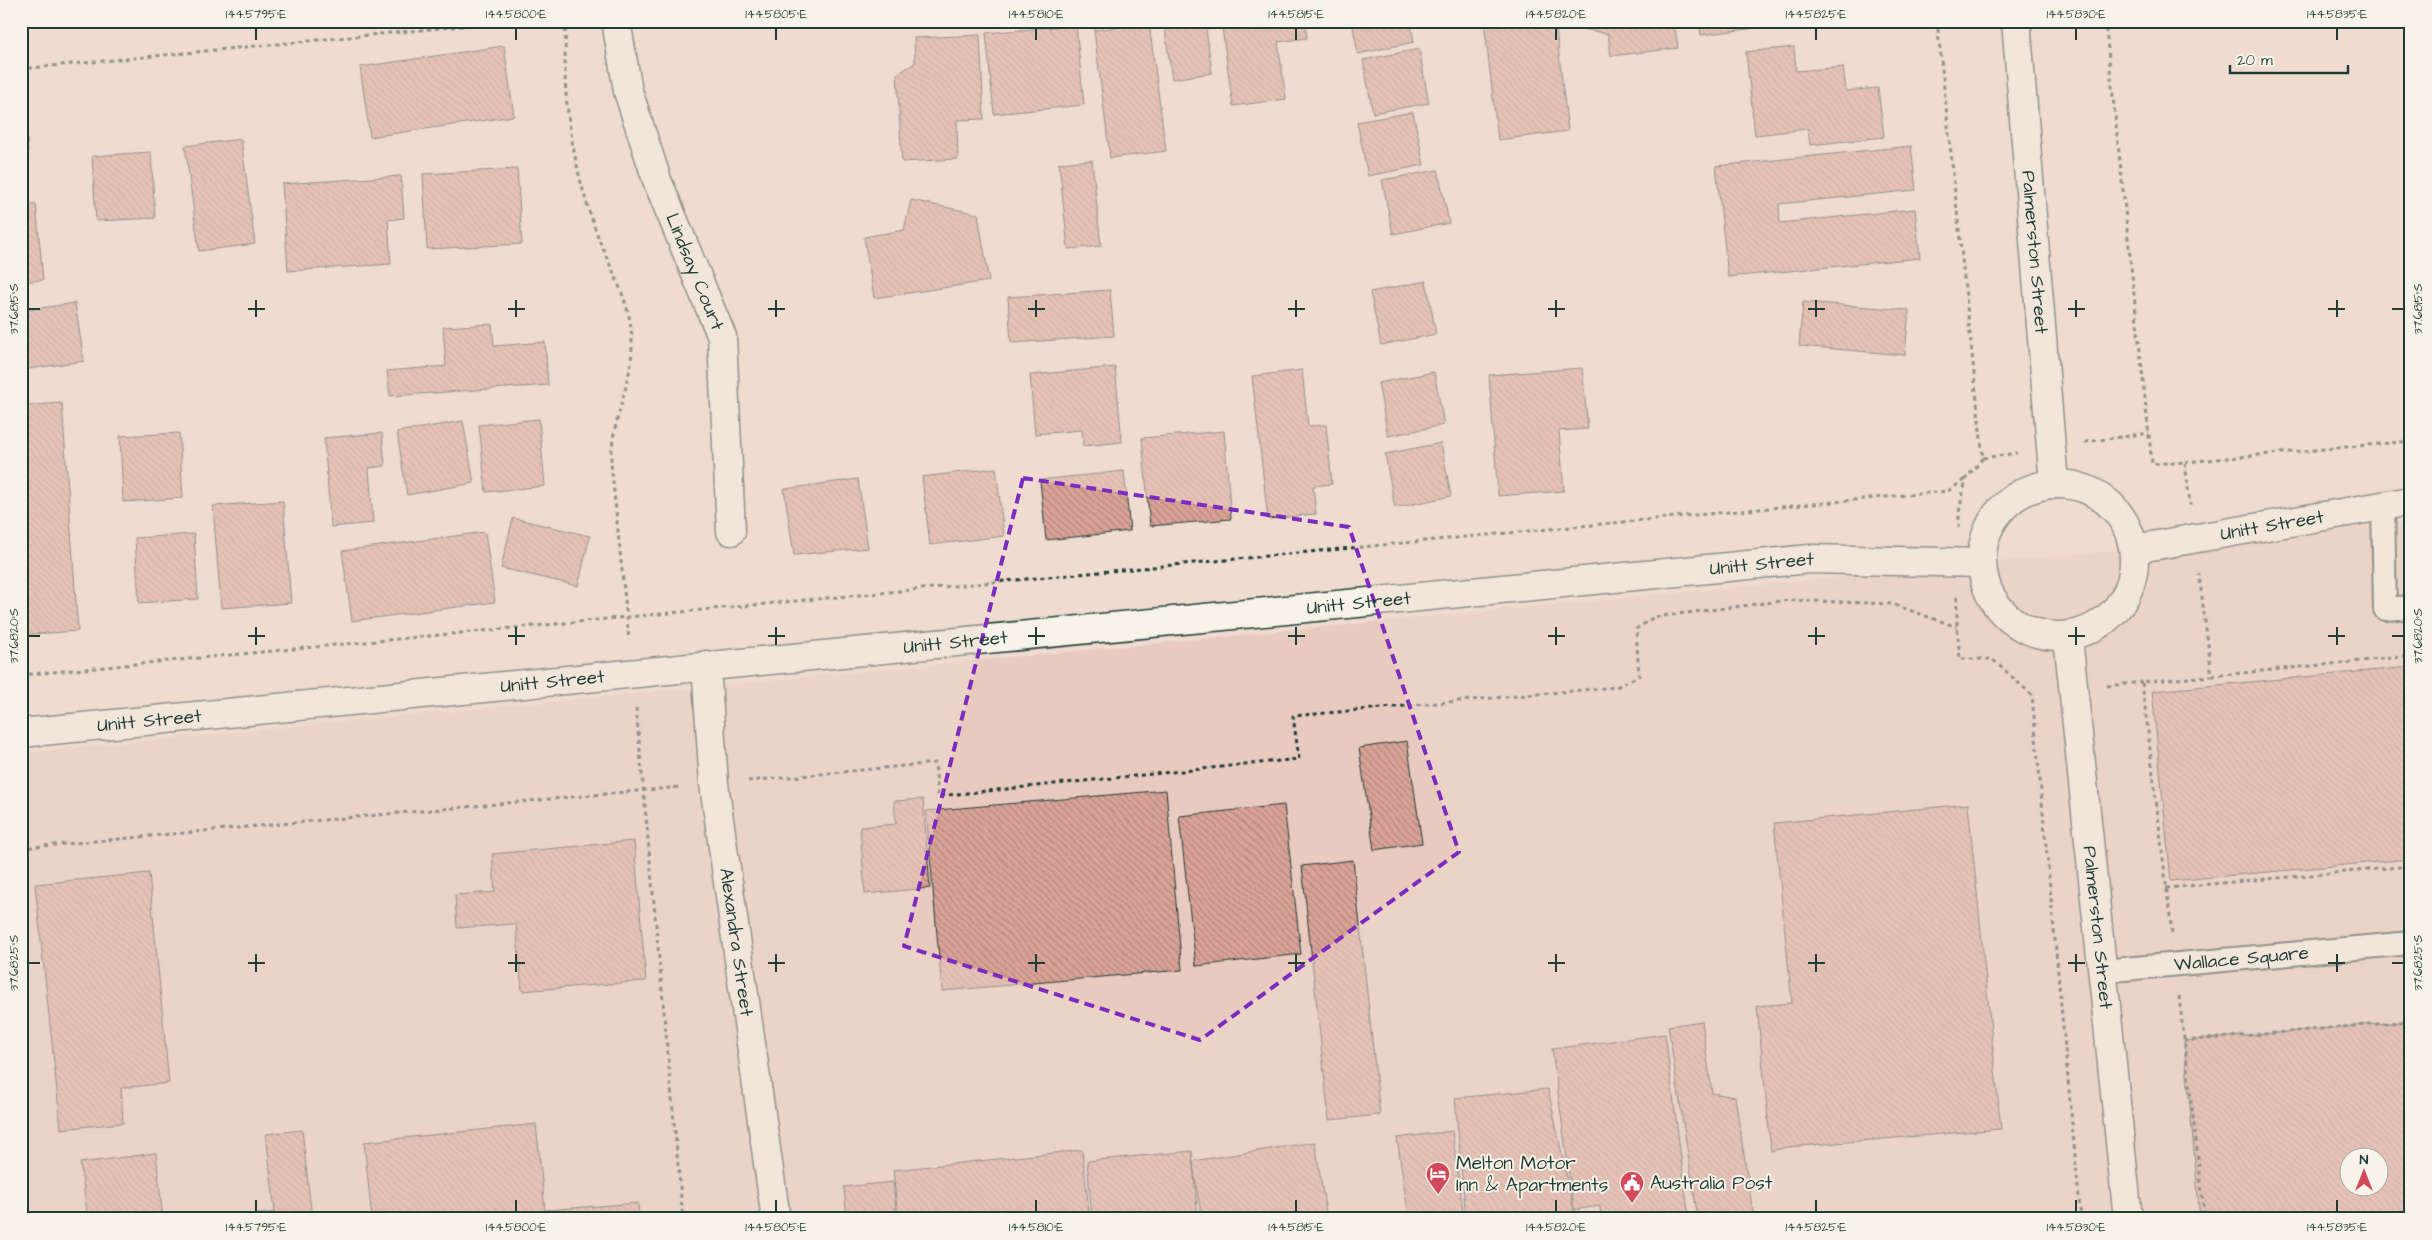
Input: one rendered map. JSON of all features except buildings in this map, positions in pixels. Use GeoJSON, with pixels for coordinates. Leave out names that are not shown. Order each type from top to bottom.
{"type":"FeatureCollection","features":[{"type":"Feature","properties":{"kind":"street","name":"Lindsay Court"},"geometry":{"type":"LineString","coordinates":[[616,21],[628,92],[654,172],[722,337],[731,530]]}},
{"type":"Feature","properties":{"kind":"street","name":"Palmerston Street"},"geometry":{"type":"LineString","coordinates":[[2016,21],[2054,484]]}},
{"type":"Feature","properties":{"kind":"street"},"geometry":{"type":"LineString","coordinates":[[2054,484],[2074,485],[2099,495],[2116,510],[2128,528],[2134,549],[2133,578],[2116,610],[2094,629],[2068,636],[2038,635],[2014,623],[1993,603],[1983,581],[1969,562],[2002,508],[2016,496],[2031,489],[2054,484]]}},
{"type":"Feature","properties":{"kind":"street","name":"Unitt Street"},"geometry":{"type":"LineString","coordinates":[[2134,549],[2383,504],[2411,501]]}},
{"type":"Feature","properties":{"kind":"street","name":"Unitt Street"},"geometry":{"type":"LineString","coordinates":[[21,733],[632,672],[1810,559],[1969,562]]}},
{"type":"Feature","properties":{"kind":"street","name":"Palmerston Street"},"geometry":{"type":"LineString","coordinates":[[2068,636],[2128,1219]]}},
{"type":"Feature","properties":{"kind":"street","name":"Alexandra Street"},"geometry":{"type":"LineString","coordinates":[[706,665],[714,784],[776,1219]]}},
{"type":"Feature","properties":{"kind":"lane"},"geometry":{"type":"LineString","coordinates":[[2383,504],[2385,609],[2411,607]]}},
{"type":"Feature","properties":{"kind":"lane","name":"Wallace Square"},"geometry":{"type":"LineString","coordinates":[[2102,971],[2411,943]]}},
{"type":"Feature","properties":{"kind":"path"},"geometry":{"type":"LineString","coordinates":[[37,21],[144,24],[179,21]]}},
{"type":"Feature","properties":{"kind":"path"},"geometry":{"type":"LineString","coordinates":[[21,68],[513,21]]}},
{"type":"Feature","properties":{"kind":"path"},"geometry":{"type":"LineString","coordinates":[[565,21],[566,93],[577,167],[596,231],[625,297],[632,342],[629,372],[611,441],[611,462],[644,790],[683,1219]]}},
{"type":"Feature","properties":{"kind":"path"},"geometry":{"type":"LineString","coordinates":[[21,676],[1948,491],[1966,480],[1983,458],[1937,21]]}},
{"type":"Feature","properties":{"kind":"path"},"geometry":{"type":"LineString","coordinates":[[2105,21],[2152,464],[2411,442]]}},
{"type":"Feature","properties":{"kind":"path"},"geometry":{"type":"LineString","coordinates":[[2185,462],[2212,676]]}},
{"type":"Feature","properties":{"kind":"path"},"geometry":{"type":"LineString","coordinates":[[1966,480],[1959,512],[1969,562],[1957,627],[1960,659],[1992,659],[2032,695],[2081,1219]]}},
{"type":"Feature","properties":{"kind":"path"},"geometry":{"type":"LineString","coordinates":[[21,848],[934,764],[938,796],[1299,759],[1293,716],[1616,687],[1639,676],[1636,629],[1654,617],[1789,600],[1821,600],[1892,604],[1957,627]]}},
{"type":"Feature","properties":{"kind":"path"},"geometry":{"type":"LineString","coordinates":[[2205,1219],[2142,682],[2411,656]]}},
{"type":"Feature","properties":{"kind":"path"},"geometry":{"type":"LineString","coordinates":[[2166,888],[2411,866]]}},
{"type":"Feature","properties":{"kind":"path"},"geometry":{"type":"LineString","coordinates":[[2184,1041],[2411,1021]]}},
{"type":"Feature","properties":{"kind":"highlighted area"},"geometry":{"type":"Polygon","coordinates":[[[1023,478],[1349,527],[1459,852],[1200,1040],[904,946],[1023,478]]]}},
{"type":"Feature","properties":{"kind":"shaded area"},"geometry":{"type":"Polygon","coordinates":[[[2411,522],[2411,1219],[21,1219],[21,753],[2411,522]]]}},
{"type":"Feature","properties":{"kind":"place","name":"Melton Motor Inn & Apartments"},"geometry":{"type":"Point","coordinates":[1438,1195]}},
{"type":"Feature","properties":{"kind":"place","name":"Australia Post"},"geometry":{"type":"Point","coordinates":[1632,1204]}}]}
